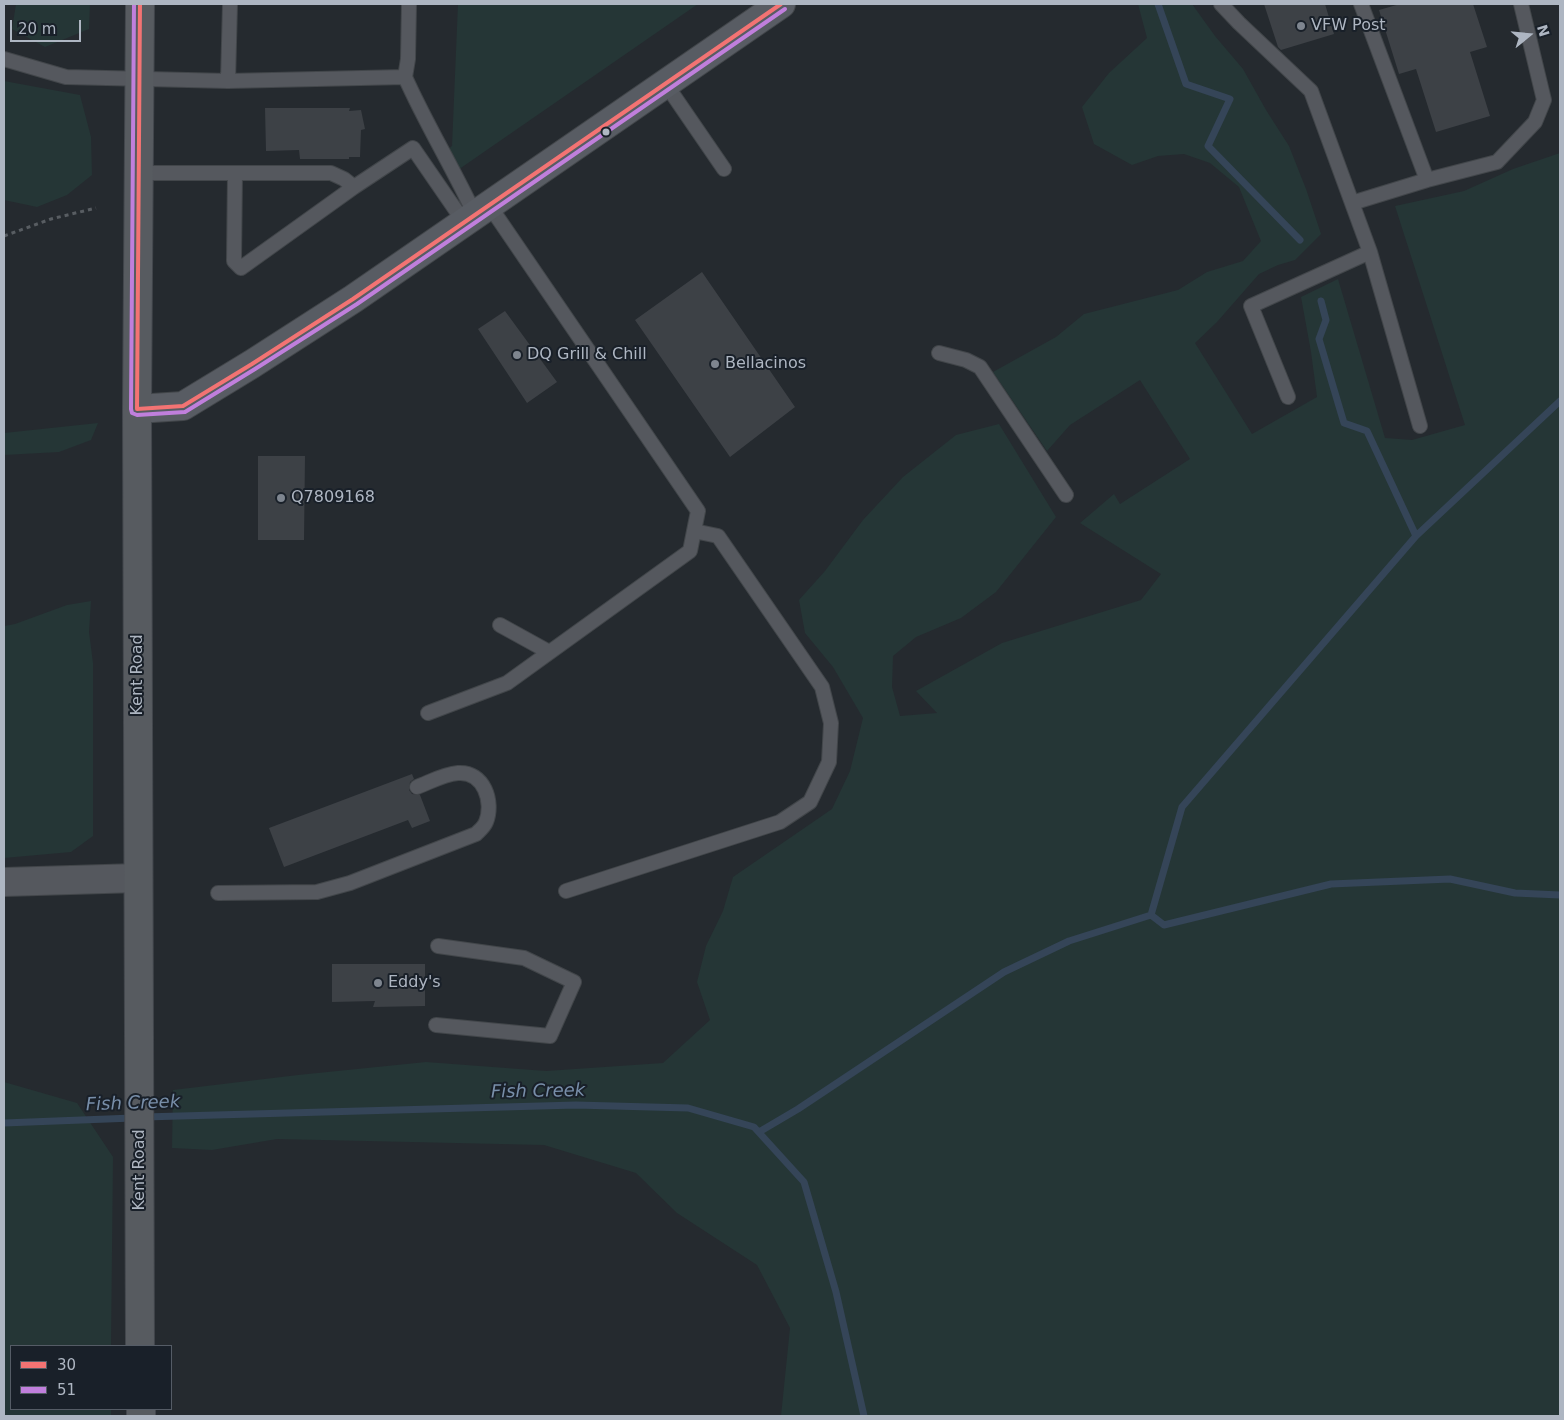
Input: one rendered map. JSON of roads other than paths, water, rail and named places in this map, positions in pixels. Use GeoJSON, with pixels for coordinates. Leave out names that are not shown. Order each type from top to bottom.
{"type":"FeatureCollection","features":[{"type":"Feature","properties":{"kind":"main road","name":"Kent Road"},"geometry":{"type":"LineString","coordinates":[[140,4],[137,409],[140,1345]]}},
{"type":"Feature","properties":{"kind":"main road"},"geometry":{"type":"LineString","coordinates":[[137,409],[183,406],[334,312],[781,4]]}},
{"type":"Feature","properties":{"kind":"street"},"geometry":{"type":"LineString","coordinates":[[4,882],[138,878]]}},
{"type":"Feature","properties":{"kind":"lane"},"geometry":{"type":"LineString","coordinates":[[228,81],[230,4]]}},
{"type":"Feature","properties":{"kind":"lane"},"geometry":{"type":"LineString","coordinates":[[409,4],[408,59],[405,77],[423,116],[455,172],[476,214]]}},
{"type":"Feature","properties":{"kind":"lane"},"geometry":{"type":"LineString","coordinates":[[1220,4],[1312,91],[1370,252],[1420,426]]}},
{"type":"Feature","properties":{"kind":"lane"},"geometry":{"type":"LineString","coordinates":[[1361,4],[1427,180]]}},
{"type":"Feature","properties":{"kind":"lane"},"geometry":{"type":"LineString","coordinates":[[1352,203],[1427,180],[1497,162],[1535,122],[1544,100],[1521,4]]}},
{"type":"Feature","properties":{"kind":"lane"},"geometry":{"type":"LineString","coordinates":[[4,59],[66,78],[228,81],[405,77]]}},
{"type":"Feature","properties":{"kind":"lane"},"geometry":{"type":"LineString","coordinates":[[665,84],[724,169]]}},
{"type":"Feature","properties":{"kind":"lane"},"geometry":{"type":"LineString","coordinates":[[235,173],[234,261],[241,268],[354,187],[414,148],[476,214],[698,511],[690,551],[507,683],[428,713]]}},
{"type":"Feature","properties":{"kind":"lane"},"geometry":{"type":"LineString","coordinates":[[138,173],[331,172],[354,187]]}},
{"type":"Feature","properties":{"kind":"lane"},"geometry":{"type":"LineString","coordinates":[[1288,397],[1251,306],[1370,252]]}},
{"type":"Feature","properties":{"kind":"lane"},"geometry":{"type":"LineString","coordinates":[[939,353],[966,360],[980,367],[1066,495]]}},
{"type":"Feature","properties":{"kind":"lane"},"geometry":{"type":"LineString","coordinates":[[566,891],[780,822],[810,802],[829,762],[831,723],[822,687],[718,536],[694,531]]}},
{"type":"Feature","properties":{"kind":"lane"},"geometry":{"type":"LineString","coordinates":[[500,625],[549,652]]}},
{"type":"Feature","properties":{"kind":"lane"},"geometry":{"type":"LineString","coordinates":[[218,893],[317,892],[350,883],[476,834],[486,824],[490,808],[487,794],[482,783],[472,776],[460,773],[417,787]]}},
{"type":"Feature","properties":{"kind":"lane"},"geometry":{"type":"LineString","coordinates":[[436,1025],[550,1036],[574,982],[524,958],[438,946]]}},
{"type":"Feature","properties":{"kind":"waterway"},"geometry":{"type":"LineString","coordinates":[[1158,4],[1186,84],[1230,99],[1208,146],[1300,240]]}},
{"type":"Feature","properties":{"kind":"waterway"},"geometry":{"type":"LineString","coordinates":[[1321,301],[1326,320],[1319,339],[1344,423],[1367,431],[1416,536]]}},
{"type":"Feature","properties":{"kind":"waterway"},"geometry":{"type":"LineString","coordinates":[[1151,915],[1182,807],[1416,536],[1560,401]]}},
{"type":"Feature","properties":{"kind":"waterway"},"geometry":{"type":"LineString","coordinates":[[759,1132],[798,1109],[1004,972],[1069,941],[1151,915],[1164,925],[1331,884],[1450,879],[1515,893],[1560,895]]}},
{"type":"Feature","properties":{"kind":"waterway","name":"Fish Creek"},"geometry":{"type":"LineString","coordinates":[[144,1117],[576,1105],[688,1108],[754,1127],[804,1182],[836,1292],[864,1416]]}},
{"type":"Feature","properties":{"kind":"waterway","name":"Fish Creek"},"geometry":{"type":"LineString","coordinates":[[4,1123],[133,1118]]}},
{"type":"Feature","properties":{"kind":"place","name":"VFW Post"},"geometry":{"type":"Point","coordinates":[1301,26]}},
{"type":"Feature","properties":{"kind":"place","name":"DQ Grill & Chill"},"geometry":{"type":"Point","coordinates":[517,355]}},
{"type":"Feature","properties":{"kind":"place","name":"Bellacinos"},"geometry":{"type":"Point","coordinates":[715,364]}},
{"type":"Feature","properties":{"kind":"place","name":"Q7809168"},"geometry":{"type":"Point","coordinates":[281,498]}},
{"type":"Feature","properties":{"kind":"place","name":"Eddy's"},"geometry":{"type":"Point","coordinates":[378,983]}}]}
